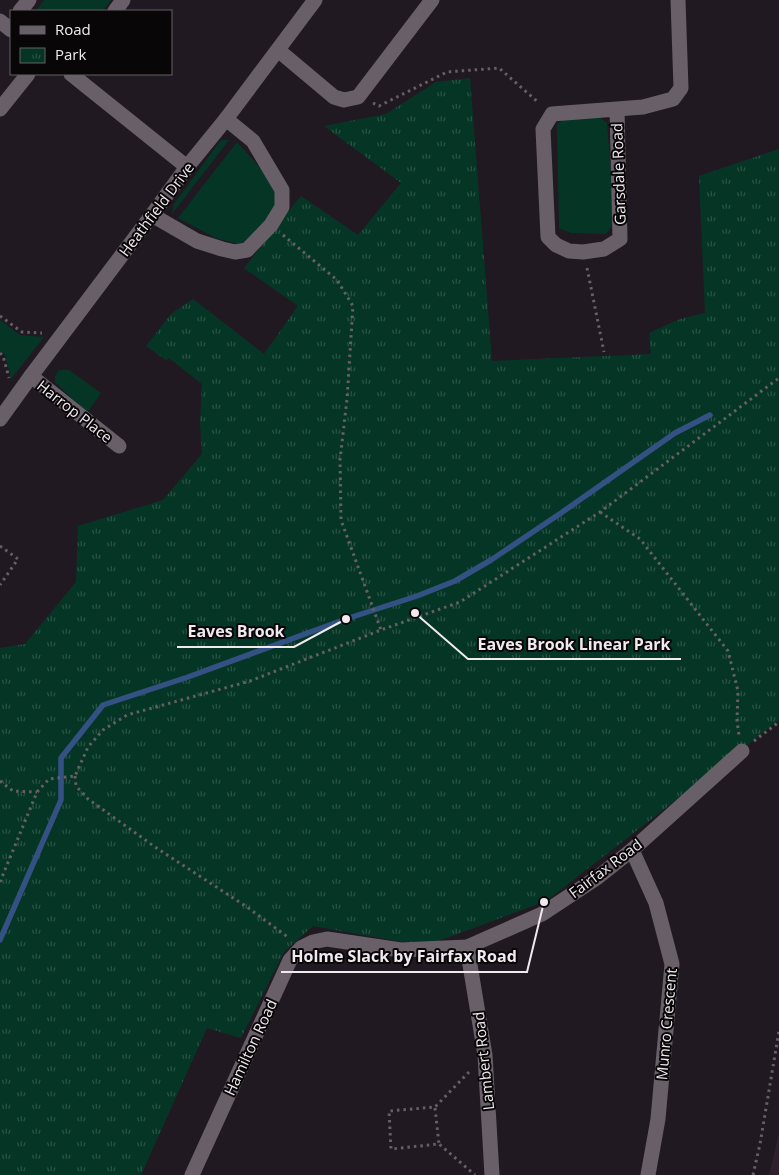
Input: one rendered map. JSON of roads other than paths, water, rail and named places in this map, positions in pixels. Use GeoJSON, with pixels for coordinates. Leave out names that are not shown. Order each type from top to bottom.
{"type":"FeatureCollection","features":[{"type":"Feature","properties":{"kind":"street"},"geometry":{"type":"LineString","coordinates":[[21,10],[29,0]]}},
{"type":"Feature","properties":{"kind":"street","name":"Heathfield Drive"},"geometry":{"type":"LineString","coordinates":[[0,419],[187,167],[226,119],[315,0]]}},
{"type":"Feature","properties":{"kind":"street"},"geometry":{"type":"LineString","coordinates":[[278,50],[334,97],[344,100],[358,97],[432,0]]}},
{"type":"Feature","properties":{"kind":"street","name":"Garsdale Road"},"geometry":{"type":"LineString","coordinates":[[616,109],[620,239],[604,249],[583,252],[562,248],[556,245],[548,236],[543,129],[552,114],[616,109],[642,107],[673,100],[681,88],[678,0]]}},
{"type":"Feature","properties":{"kind":"street"},"geometry":{"type":"LineString","coordinates":[[0,109],[27,75]]}},
{"type":"Feature","properties":{"kind":"street"},"geometry":{"type":"LineString","coordinates":[[72,75],[187,167]]}},
{"type":"Feature","properties":{"kind":"street"},"geometry":{"type":"LineString","coordinates":[[152,215],[197,241],[235,252],[247,250],[271,225],[282,207],[282,190],[253,141],[226,119]]}},
{"type":"Feature","properties":{"kind":"street","name":"Harrop Place"},"geometry":{"type":"LineString","coordinates":[[31,376],[120,446]]}},
{"type":"Feature","properties":{"kind":"street","name":"Fairfax Road"},"geometry":{"type":"LineString","coordinates":[[301,948],[313,942],[327,939],[401,950],[467,947],[542,914],[598,877],[632,850],[742,750]]}},
{"type":"Feature","properties":{"kind":"street","name":"Munro Crescent"},"geometry":{"type":"LineString","coordinates":[[632,850],[656,903],[672,964],[658,1119],[648,1175]]}},
{"type":"Feature","properties":{"kind":"street","name":"Lambert Road"},"geometry":{"type":"LineString","coordinates":[[467,947],[485,1056],[492,1175]]}},
{"type":"Feature","properties":{"kind":"street","name":"Hamilton Road"},"geometry":{"type":"LineString","coordinates":[[192,1175],[290,960],[301,948]]}},
{"type":"Feature","properties":{"kind":"waterway"},"geometry":{"type":"LineString","coordinates":[[0,940],[61,800],[61,758],[103,705],[188,677],[455,581],[491,560],[561,513],[675,433],[710,415]]}},
{"type":"Feature","properties":{"kind":"place","name":"Eaves Brook Linear Park"},"geometry":{"type":"Point","coordinates":[415,613]}},
{"type":"Feature","properties":{"kind":"place","name":"Eaves Brook"},"geometry":{"type":"Point","coordinates":[346,619]}},
{"type":"Feature","properties":{"kind":"place","name":"Holme Slack by Fairfax Road"},"geometry":{"type":"Point","coordinates":[544,902]}}]}
